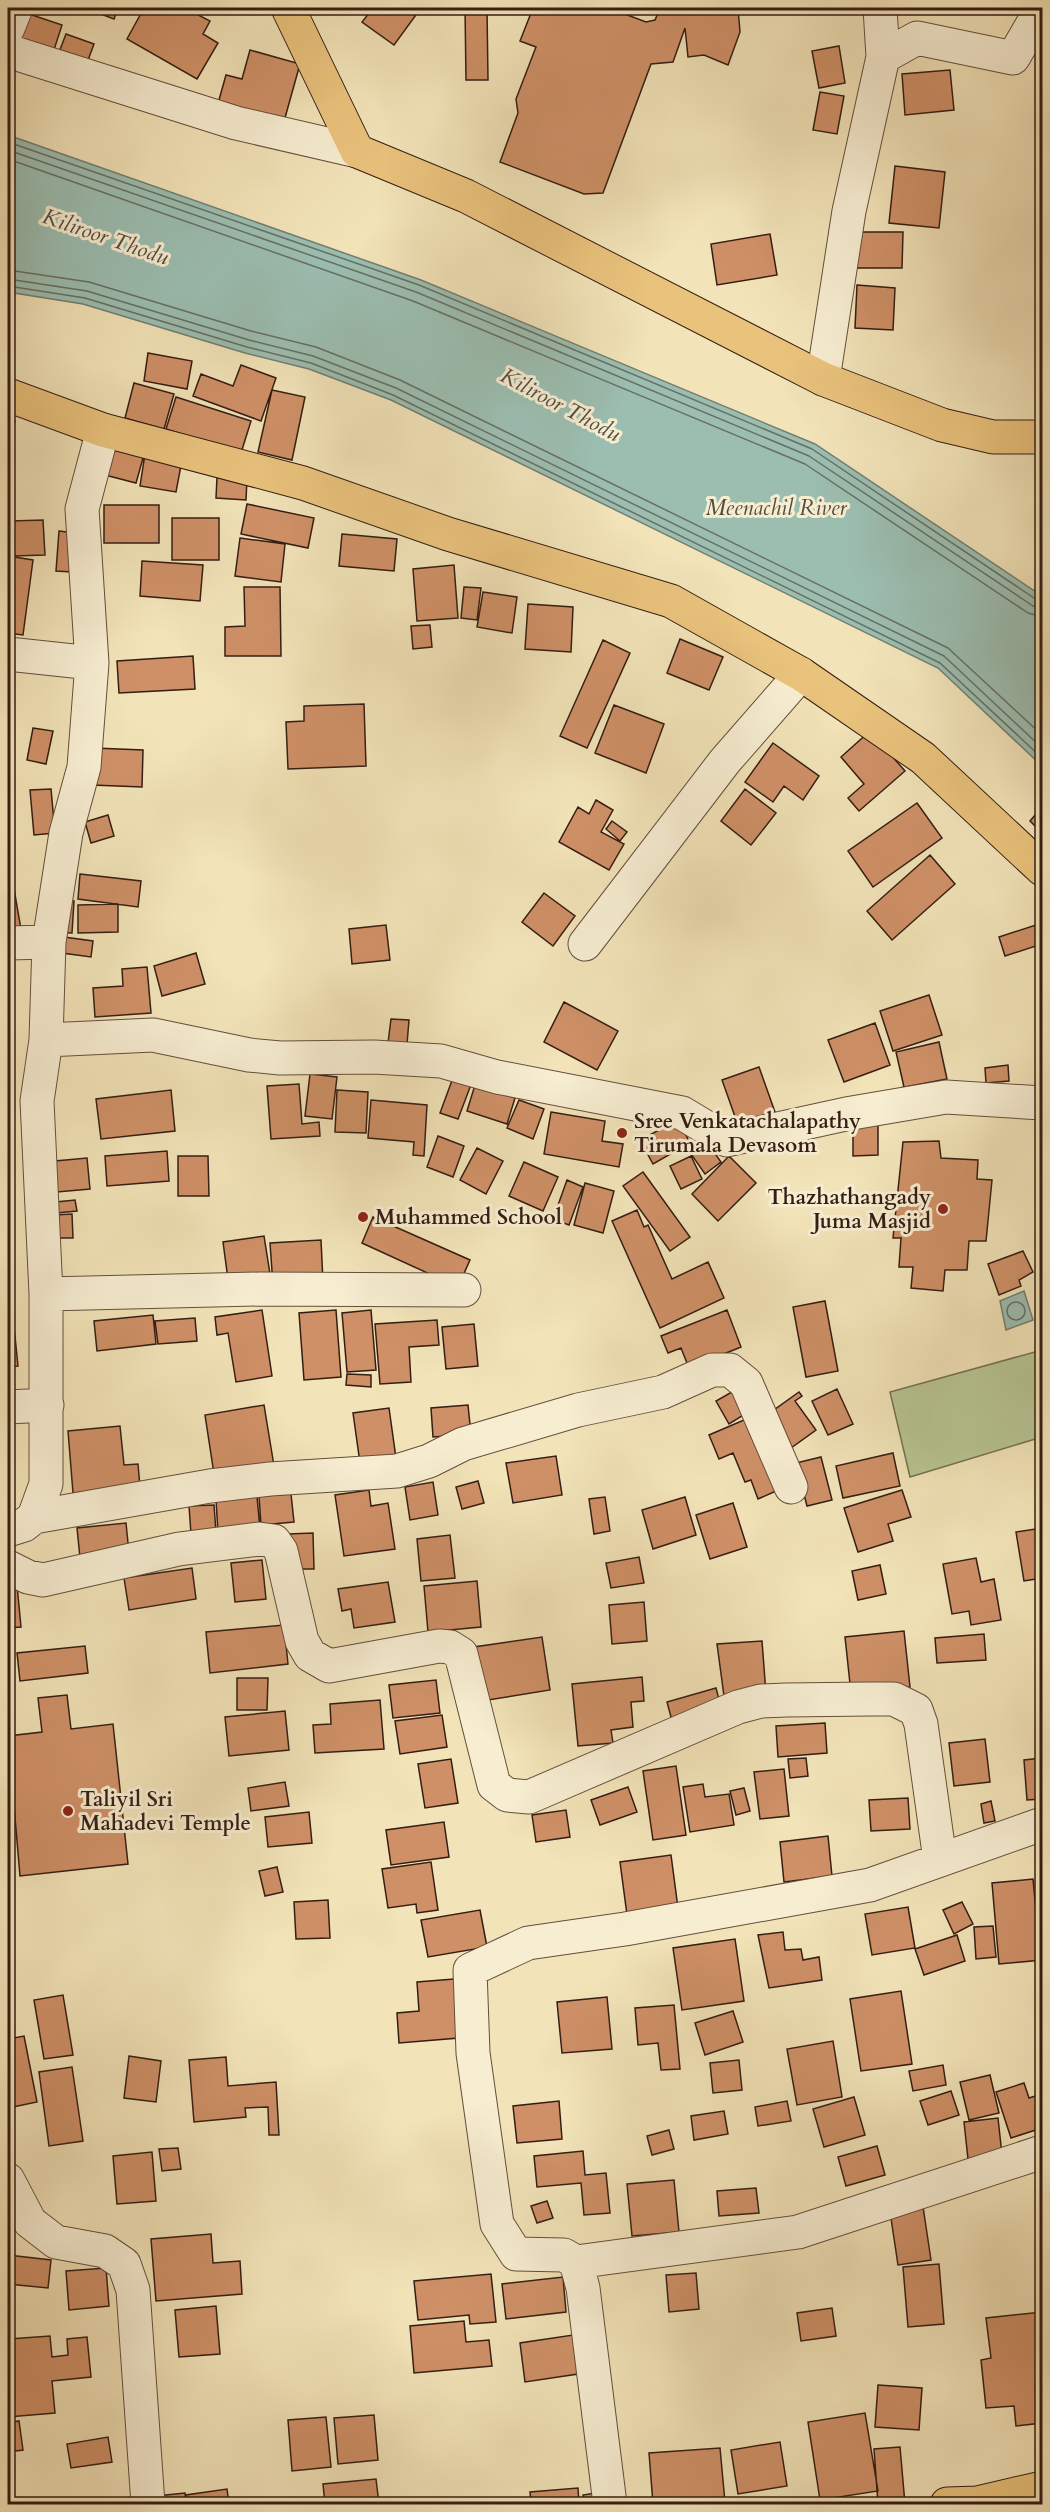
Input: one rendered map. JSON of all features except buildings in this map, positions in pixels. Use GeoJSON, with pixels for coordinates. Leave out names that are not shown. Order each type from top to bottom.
{"type":"FeatureCollection","features":[{"type":"Feature","properties":{"kind":"main road"},"geometry":{"type":"LineString","coordinates":[[288,8],[357,151],[466,196],[823,379],[942,425],[993,437],[1042,437]]}},
{"type":"Feature","properties":{"kind":"main road"},"geometry":{"type":"LineString","coordinates":[[8,395],[103,430],[303,483],[448,534],[671,601],[801,674],[923,758],[1042,869]]}},
{"type":"Feature","properties":{"kind":"main road"},"geometry":{"type":"LineString","coordinates":[[947,2505],[977,2503],[1042,2488]]}},
{"type":"Feature","properties":{"kind":"street"},"geometry":{"type":"LineString","coordinates":[[8,28],[16,8]]}},
{"type":"Feature","properties":{"kind":"street"},"geometry":{"type":"LineString","coordinates":[[823,379],[849,211],[883,57],[880,8]]}},
{"type":"Feature","properties":{"kind":"street"},"geometry":{"type":"LineString","coordinates":[[883,57],[917,38],[1013,58],[1042,8]]}},
{"type":"Feature","properties":{"kind":"street"},"geometry":{"type":"LineString","coordinates":[[8,51],[236,123],[357,151]]}},
{"type":"Feature","properties":{"kind":"street"},"geometry":{"type":"LineString","coordinates":[[21,1523],[46,1484],[46,1294],[37,1101],[46,1040],[50,942],[66,833],[84,767],[92,663],[82,508],[103,430]]}},
{"type":"Feature","properties":{"kind":"street"},"geometry":{"type":"LineString","coordinates":[[8,654],[92,663]]}},
{"type":"Feature","properties":{"kind":"street"},"geometry":{"type":"LineString","coordinates":[[585,944],[725,760],[801,674]]}},
{"type":"Feature","properties":{"kind":"street"},"geometry":{"type":"LineString","coordinates":[[8,943],[50,942]]}},
{"type":"Feature","properties":{"kind":"street"},"geometry":{"type":"LineString","coordinates":[[46,1040],[153,1035],[249,1055],[280,1058],[374,1057],[441,1061],[497,1077],[682,1113],[727,1140],[846,1114],[946,1097],[1042,1103]]}},
{"type":"Feature","properties":{"kind":"street"},"geometry":{"type":"LineString","coordinates":[[46,1294],[260,1288],[464,1290]]}},
{"type":"Feature","properties":{"kind":"street"},"geometry":{"type":"LineString","coordinates":[[21,1523],[210,1486],[270,1479],[397,1471],[429,1461],[463,1444],[567,1413],[663,1392],[712,1370],[730,1370],[746,1383],[791,1486]]}},
{"type":"Feature","properties":{"kind":"street"},"geometry":{"type":"LineString","coordinates":[[8,1407],[47,1405]]}},
{"type":"Feature","properties":{"kind":"street"},"geometry":{"type":"LineString","coordinates":[[8,1567],[28,1577],[43,1580],[179,1549],[259,1539],[274,1541],[281,1551],[302,1641],[310,1655],[329,1666],[439,1646],[450,1647],[461,1654],[494,1785],[507,1795],[529,1797],[738,1707],[761,1701],[894,1699],[916,1710],[921,1724],[940,1860]]}},
{"type":"Feature","properties":{"kind":"street"},"geometry":{"type":"LineString","coordinates":[[1042,1824],[870,1885],[528,1943],[470,1970],[473,2053],[498,2224],[516,2254],[564,2255],[576,2262],[798,2232],[1042,2152]]}},
{"type":"Feature","properties":{"kind":"street"},"geometry":{"type":"LineString","coordinates":[[8,2180],[30,2222],[56,2242],[105,2251],[124,2264],[133,2290],[148,2505]]}},
{"type":"Feature","properties":{"kind":"street"},"geometry":{"type":"LineString","coordinates":[[576,2262],[583,2288],[610,2505]]}},
{"type":"Feature","properties":{"kind":"green space"},"geometry":{"type":"Polygon","coordinates":[[[1042,1350],[1042,1437],[910,1477],[890,1392],[1042,1350]]]}},
{"type":"Feature","properties":{"kind":"water","name":"Meenachil River"},"geometry":{"type":"Polygon","coordinates":[[[8,135],[421,280],[815,444],[1042,596],[1042,766],[938,668],[391,400],[309,369],[245,353],[83,304],[8,292],[8,135]]]}},
{"type":"Feature","properties":{"kind":"water"},"geometry":{"type":"Polygon","coordinates":[[[1024,1291],[1033,1320],[1006,1330],[1000,1301],[1024,1291]]]}},
{"type":"Feature","properties":{"kind":"place","name":"Sree Venkatachalapathy Tirumala Devasom"},"geometry":{"type":"Point","coordinates":[622,1133]}},
{"type":"Feature","properties":{"kind":"place","name":"Thazhathangady Juma Masjid"},"geometry":{"type":"Point","coordinates":[943,1209]}},
{"type":"Feature","properties":{"kind":"place","name":"Muhammed School"},"geometry":{"type":"Point","coordinates":[363,1217]}},
{"type":"Feature","properties":{"kind":"place","name":"Taliyil Sri Mahadevi Temple"},"geometry":{"type":"Point","coordinates":[68,1811]}},
{"type":"Feature","properties":{"kind":"water label","name":"Kiliroor Thodu"},"geometry":{"type":"Point","coordinates":[106,236]}},
{"type":"Feature","properties":{"kind":"water label","name":"Kiliroor Thodu"},"geometry":{"type":"Point","coordinates":[561,404]}}]}
